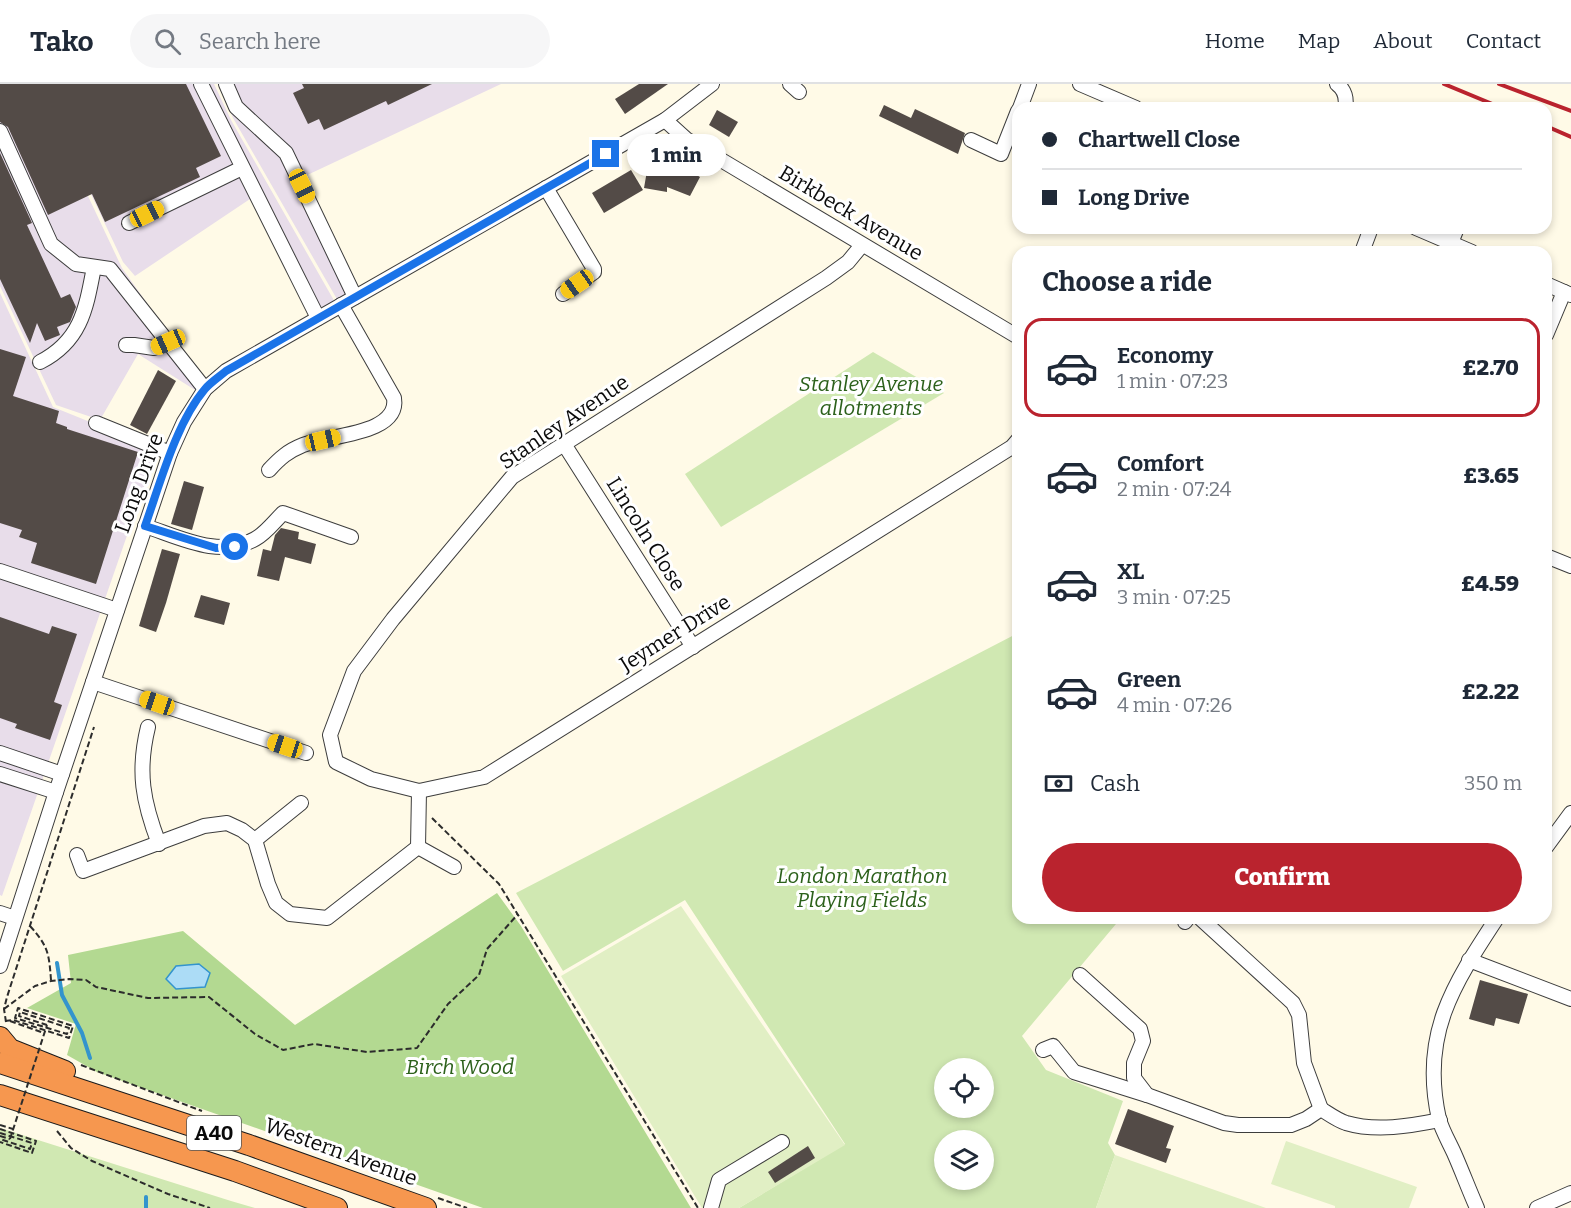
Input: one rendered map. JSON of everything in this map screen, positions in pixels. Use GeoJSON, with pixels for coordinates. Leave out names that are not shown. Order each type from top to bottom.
{"type":"FeatureCollection","features":[{"type":"Feature","properties":{"kind":"highway"},"geometry":{"type":"LineString","coordinates":[[6,1027],[10,1049],[249,1145]]}},
{"type":"Feature","properties":{"kind":"highway","name":"Western Avenue"},"geometry":{"type":"LineString","coordinates":[[0,1063],[429,1202]]}},
{"type":"Feature","properties":{"kind":"highway","name":"A40"},"geometry":{"type":"LineString","coordinates":[[0,1095],[235,1171],[337,1208]]}},
{"type":"Feature","properties":{"kind":"street"},"geometry":{"type":"LineString","coordinates":[[201,84],[318,318]]}},
{"type":"Feature","properties":{"kind":"street"},"geometry":{"type":"LineString","coordinates":[[226,84],[236,107],[286,153],[355,297]]}},
{"type":"Feature","properties":{"kind":"street","name":"Long Drive"},"geometry":{"type":"LineString","coordinates":[[0,966],[145,526],[184,422],[205,389],[226,371],[665,120],[712,84]]}},
{"type":"Feature","properties":{"kind":"street"},"geometry":{"type":"LineString","coordinates":[[1022,102],[1029,84]]}},
{"type":"Feature","properties":{"kind":"street"},"geometry":{"type":"LineString","coordinates":[[1080,84],[1122,102]]}},
{"type":"Feature","properties":{"kind":"street"},"geometry":{"type":"LineString","coordinates":[[1337,84],[1342,87],[1346,96],[1346,102]]}},
{"type":"Feature","properties":{"kind":"street","name":"Birkbeck Avenue"},"geometry":{"type":"LineString","coordinates":[[665,120],[686,139],[1012,333]]}},
{"type":"Feature","properties":{"kind":"street"},"geometry":{"type":"LineString","coordinates":[[972,140],[1001,154],[1012,126]]}},
{"type":"Feature","properties":{"kind":"street"},"geometry":{"type":"LineString","coordinates":[[0,131],[51,244],[76,264],[110,269],[205,389]]}},
{"type":"Feature","properties":{"kind":"street"},"geometry":{"type":"LineString","coordinates":[[129,223],[242,168]]}},
{"type":"Feature","properties":{"kind":"street"},"geometry":{"type":"LineString","coordinates":[[546,188],[594,269],[594,272],[563,294]]}},
{"type":"Feature","properties":{"kind":"street"},"geometry":{"type":"LineString","coordinates":[[1430,234],[1458,246]]}},
{"type":"Feature","properties":{"kind":"street"},"geometry":{"type":"LineString","coordinates":[[1451,243],[1455,234]]}},
{"type":"Feature","properties":{"kind":"street","name":"Stanley Avenue"},"geometry":{"type":"LineString","coordinates":[[336,762],[330,735],[354,671],[393,619],[512,477],[826,278],[848,262],[862,245]]}},
{"type":"Feature","properties":{"kind":"street"},"geometry":{"type":"LineString","coordinates":[[40,362],[56,354],[70,340],[82,321],[94,267]]}},
{"type":"Feature","properties":{"kind":"street"},"geometry":{"type":"LineString","coordinates":[[1552,287],[1568,294],[1552,324]]}},
{"type":"Feature","properties":{"kind":"street"},"geometry":{"type":"LineString","coordinates":[[269,470],[286,452],[305,444],[383,423],[392,415],[396,405],[394,398],[341,305]]}},
{"type":"Feature","properties":{"kind":"street"},"geometry":{"type":"LineString","coordinates":[[126,345],[154,348],[168,342]]}},
{"type":"Feature","properties":{"kind":"street"},"geometry":{"type":"LineString","coordinates":[[96,423],[171,453]]}},
{"type":"Feature","properties":{"kind":"street","name":"Lincoln Close"},"geometry":{"type":"LineString","coordinates":[[564,444],[693,647]]}},
{"type":"Feature","properties":{"kind":"street","name":"Jeymer Drive"},"geometry":{"type":"LineString","coordinates":[[336,762],[371,779],[419,791],[484,777],[1012,447]]}},
{"type":"Feature","properties":{"kind":"street"},"geometry":{"type":"LineString","coordinates":[[145,526],[215,552],[256,539],[283,513],[351,537]]}},
{"type":"Feature","properties":{"kind":"street"},"geometry":{"type":"LineString","coordinates":[[1552,562],[1571,566]]}},
{"type":"Feature","properties":{"kind":"street"},"geometry":{"type":"LineString","coordinates":[[0,571],[117,609]]}},
{"type":"Feature","properties":{"kind":"street"},"geometry":{"type":"LineString","coordinates":[[93,682],[306,753]]}},
{"type":"Feature","properties":{"kind":"street"},"geometry":{"type":"LineString","coordinates":[[148,727],[143,749],[142,783],[147,811],[159,844]]}},
{"type":"Feature","properties":{"kind":"street"},"geometry":{"type":"LineString","coordinates":[[0,753],[62,774]]}},
{"type":"Feature","properties":{"kind":"street"},"geometry":{"type":"LineString","coordinates":[[0,774],[56,792]]}},
{"type":"Feature","properties":{"kind":"street"},"geometry":{"type":"LineString","coordinates":[[418,847],[419,791]]}},
{"type":"Feature","properties":{"kind":"street"},"geometry":{"type":"LineString","coordinates":[[255,840],[301,803]]}},
{"type":"Feature","properties":{"kind":"street"},"geometry":{"type":"LineString","coordinates":[[1552,841],[1565,829],[1571,813]]}},
{"type":"Feature","properties":{"kind":"street"},"geometry":{"type":"LineString","coordinates":[[77,855],[83,871],[204,826],[227,823],[242,830],[255,840],[276,903],[290,914],[327,918],[418,847]]}},
{"type":"Feature","properties":{"kind":"street"},"geometry":{"type":"LineString","coordinates":[[418,847],[454,867]]}},
{"type":"Feature","properties":{"kind":"street"},"geometry":{"type":"LineString","coordinates":[[0,913],[15,918]]}},
{"type":"Feature","properties":{"kind":"street"},"geometry":{"type":"LineString","coordinates":[[1207,924],[1293,1003],[1299,1015],[1304,1064],[1321,1109],[1343,1122],[1356,1125],[1401,1127],[1440,1120]]}},
{"type":"Feature","properties":{"kind":"street"},"geometry":{"type":"LineString","coordinates":[[1477,1208],[1440,1120],[1434,1058],[1437,1031],[1445,1006],[1469,960],[1493,924]]}},
{"type":"Feature","properties":{"kind":"street"},"geometry":{"type":"LineString","coordinates":[[1469,960],[1571,999]]}},
{"type":"Feature","properties":{"kind":"street"},"geometry":{"type":"LineString","coordinates":[[1080,975],[1140,1029],[1143,1041],[1134,1063],[1134,1078],[1147,1095]]}},
{"type":"Feature","properties":{"kind":"street"},"geometry":{"type":"LineString","coordinates":[[1043,1050],[1053,1046],[1074,1072],[1224,1123],[1291,1125],[1321,1109]]}},
{"type":"Feature","properties":{"kind":"street"},"geometry":{"type":"LineString","coordinates":[[711,1208],[719,1180],[782,1142]]}},
{"type":"Feature","properties":{"kind":"street"},"geometry":{"type":"LineString","coordinates":[[1537,1208],[1571,1194]]}},
{"type":"Feature","properties":{"kind":"path"},"geometry":{"type":"LineString","coordinates":[[6,1027],[4,1009],[12,980],[95,722]]}},
{"type":"Feature","properties":{"kind":"path"},"geometry":{"type":"LineString","coordinates":[[419,791],[427,813],[499,884],[698,1208]]}},
{"type":"Feature","properties":{"kind":"path"},"geometry":{"type":"LineString","coordinates":[[4,1009],[35,986],[51,981],[86,980],[96,987],[148,998],[209,997],[255,1034],[283,1050],[314,1044],[368,1052],[417,1048],[448,1004],[479,975],[487,949],[518,914]]}},
{"type":"Feature","properties":{"kind":"path"},"geometry":{"type":"LineString","coordinates":[[30,926],[43,940],[49,960],[51,981]]}},
{"type":"Feature","properties":{"kind":"path"},"geometry":{"type":"LineString","coordinates":[[7,979],[12,980]]}},
{"type":"Feature","properties":{"kind":"path"},"geometry":{"type":"LineString","coordinates":[[0,1134],[10,1139],[44,1033],[47,1025],[19,1016],[20,1012],[69,1028],[67,1034],[46,1028],[36,1024],[15,1018],[18,1008],[73,1026],[69,1038],[14,1020],[6,1027]]}},
{"type":"Feature","properties":{"kind":"path"},"geometry":{"type":"LineString","coordinates":[[6,1027],[44,1033]]}},
{"type":"Feature","properties":{"kind":"path"},"geometry":{"type":"LineString","coordinates":[[72,1062],[209,1113]]}},
{"type":"Feature","properties":{"kind":"path"},"geometry":{"type":"LineString","coordinates":[[0,1134],[13,1129]]}},
{"type":"Feature","properties":{"kind":"path"},"geometry":{"type":"LineString","coordinates":[[57,1131],[71,1148],[92,1161],[168,1194],[210,1208]]}},
{"type":"Feature","properties":{"kind":"path"},"geometry":{"type":"LineString","coordinates":[[0,1134],[36,1141],[32,1152],[0,1134]]}},
{"type":"Feature","properties":{"kind":"path"},"geometry":{"type":"LineString","coordinates":[[429,1202],[467,1208]]}},
{"type":"Feature","properties":{"kind":"shaded area"},"geometry":{"type":"Polygon","coordinates":[[[0,84],[35,84],[122,268],[203,382],[195,390],[138,354],[100,420],[56,405],[0,286],[0,84]]]}},
{"type":"Feature","properties":{"kind":"shaded area"},"geometry":{"type":"Polygon","coordinates":[[[39,84],[214,84],[231,120],[336,304],[315,316],[250,199],[135,276],[123,262],[39,84]]]}},
{"type":"Feature","properties":{"kind":"shaded area"},"geometry":{"type":"Polygon","coordinates":[[[218,84],[501,84],[303,177],[358,290],[338,301],[233,118],[218,84]]]}},
{"type":"Feature","properties":{"kind":"shaded area"},"geometry":{"type":"Polygon","coordinates":[[[0,293],[53,407],[157,449],[2,896],[0,895],[0,293]]]}},
{"type":"Feature","properties":{"kind":"green space","name":"Stanley Avenue allotments"},"geometry":{"type":"Polygon","coordinates":[[[873,352],[944,393],[721,527],[685,474],[873,352]]]}},
{"type":"Feature","properties":{"kind":"green space","name":"London Marathon Playing Fields"},"geometry":{"type":"Polygon","coordinates":[[[1012,636],[1012,924],[1116,924],[1022,1036],[1046,1070],[1123,1101],[1108,1143],[1115,1155],[1096,1208],[739,1208],[845,1144],[685,900],[563,971],[516,893],[1012,636]]]}},
{"type":"Feature","properties":{"kind":"green space","name":"Birch Wood"},"geometry":{"type":"Polygon","coordinates":[[[497,893],[521,926],[691,1208],[483,1208],[97,1072],[67,1055],[76,1024],[27,1008],[71,983],[68,955],[183,931],[295,1025],[497,893]]]}},
{"type":"Feature","properties":{"kind":"green space"},"geometry":{"type":"Polygon","coordinates":[[[681,906],[845,1145],[739,1208],[702,1208],[561,976],[681,906]]]}},
{"type":"Feature","properties":{"kind":"green space"},"geometry":{"type":"Polygon","coordinates":[[[0,1128],[231,1201],[255,1208],[0,1208],[0,1128]]]}},
{"type":"Feature","properties":{"kind":"green space"},"geometry":{"type":"Polygon","coordinates":[[[1286,1141],[1417,1187],[1409,1208],[1335,1208],[1335,1206],[1271,1184],[1286,1141]]]}},
{"type":"Feature","properties":{"kind":"green space"},"geometry":{"type":"Polygon","coordinates":[[[1115,1155],[1266,1208],[1096,1208],[1115,1155]]]}},
{"type":"Feature","properties":{"kind":"water"},"geometry":{"type":"Polygon","coordinates":[[[199,964],[210,973],[205,987],[176,989],[166,979],[176,966],[199,964]]]}},
{"type":"Feature","properties":{"kind":"building"},"geometry":{"type":"Polygon","coordinates":[[[0,84],[186,84],[221,156],[196,168],[200,177],[105,222],[92,194],[48,215],[8,127],[0,122],[0,84]]]}},
{"type":"Feature","properties":{"kind":"building"},"geometry":{"type":"Polygon","coordinates":[[[302,84],[432,84],[388,105],[386,101],[324,130],[319,119],[308,124],[293,93],[304,88],[302,84]]]}},
{"type":"Feature","properties":{"kind":"building"},"geometry":{"type":"Polygon","coordinates":[[[639,84],[668,84],[625,114],[615,99],[639,84]]]}},
{"type":"Feature","properties":{"kind":"building"},"geometry":{"type":"Polygon","coordinates":[[[884,105],[911,118],[915,109],[965,133],[958,154],[879,116],[884,105]]]}},
{"type":"Feature","properties":{"kind":"building"},"geometry":{"type":"Polygon","coordinates":[[[717,110],[738,122],[729,137],[709,125],[717,110]]]}},
{"type":"Feature","properties":{"kind":"building"},"geometry":{"type":"Polygon","coordinates":[[[0,153],[32,223],[27,225],[61,298],[70,294],[76,307],[70,322],[57,327],[60,335],[45,341],[37,323],[30,343],[0,279],[0,153]]]}},
{"type":"Feature","properties":{"kind":"building"},"geometry":{"type":"Polygon","coordinates":[[[648,165],[690,171],[700,177],[690,196],[667,187],[667,192],[644,188],[648,165]]]}},
{"type":"Feature","properties":{"kind":"building"},"geometry":{"type":"Polygon","coordinates":[[[631,170],[643,190],[604,213],[592,193],[631,170]]]}},
{"type":"Feature","properties":{"kind":"building"},"geometry":{"type":"Polygon","coordinates":[[[0,349],[26,357],[13,396],[59,411],[56,423],[67,429],[138,452],[96,584],[31,563],[37,543],[19,537],[22,530],[0,523],[0,349]]]}},
{"type":"Feature","properties":{"kind":"building"},"geometry":{"type":"Polygon","coordinates":[[[158,370],[176,381],[147,434],[130,425],[158,370]]]}},
{"type":"Feature","properties":{"kind":"building"},"geometry":{"type":"Polygon","coordinates":[[[184,481],[204,487],[192,530],[171,524],[184,481]]]}},
{"type":"Feature","properties":{"kind":"building"},"geometry":{"type":"Polygon","coordinates":[[[281,528],[299,532],[298,539],[316,544],[311,564],[285,557],[279,581],[257,576],[263,549],[271,551],[275,535],[281,528]]]}},
{"type":"Feature","properties":{"kind":"building"},"geometry":{"type":"Polygon","coordinates":[[[162,549],[180,554],[156,632],[139,626],[162,549]]]}},
{"type":"Feature","properties":{"kind":"building"},"geometry":{"type":"Polygon","coordinates":[[[201,595],[230,603],[224,625],[194,617],[201,595]]]}},
{"type":"Feature","properties":{"kind":"building"},"geometry":{"type":"Polygon","coordinates":[[[0,617],[49,634],[52,626],[77,634],[54,702],[62,705],[50,740],[15,728],[17,724],[0,718],[0,617]]]}},
{"type":"Feature","properties":{"kind":"building"},"geometry":{"type":"Polygon","coordinates":[[[1480,980],[1528,994],[1519,1024],[1496,1018],[1494,1026],[1469,1019],[1480,980]]]}},
{"type":"Feature","properties":{"kind":"building"},"geometry":{"type":"Polygon","coordinates":[[[1128,1109],[1174,1126],[1166,1148],[1171,1149],[1166,1163],[1115,1144],[1128,1109]]]}},
{"type":"Feature","properties":{"kind":"building"},"geometry":{"type":"Polygon","coordinates":[[[808,1146],[815,1158],[775,1183],[768,1172],[808,1146]]]}},
{"type":"Feature","properties":{"kind":"waterway"},"geometry":{"type":"LineString","coordinates":[[57,963],[62,995],[82,1033],[90,1058]]}},
{"type":"Feature","properties":{"kind":"waterway"},"geometry":{"type":"LineString","coordinates":[[146,1197],[146,1208]]}},
{"type":"Feature","properties":{"kind":"railway"},"geometry":{"type":"LineString","coordinates":[[1444,84],[1488,102]]}},
{"type":"Feature","properties":{"kind":"railway"},"geometry":{"type":"LineString","coordinates":[[1499,84],[1547,102]]}},
{"type":"Feature","properties":{"kind":"railway"},"geometry":{"type":"LineString","coordinates":[[1552,104],[1571,111]]}},
{"type":"Feature","properties":{"kind":"railway"},"geometry":{"type":"LineString","coordinates":[[1552,129],[1571,137]]}},
{"type":"Feature","properties":{"kind":"route"},"geometry":{"type":"LineString","coordinates":[[235,547],[216,548],[145,526],[184,422],[205,389],[226,371],[606,154]]}}]}
